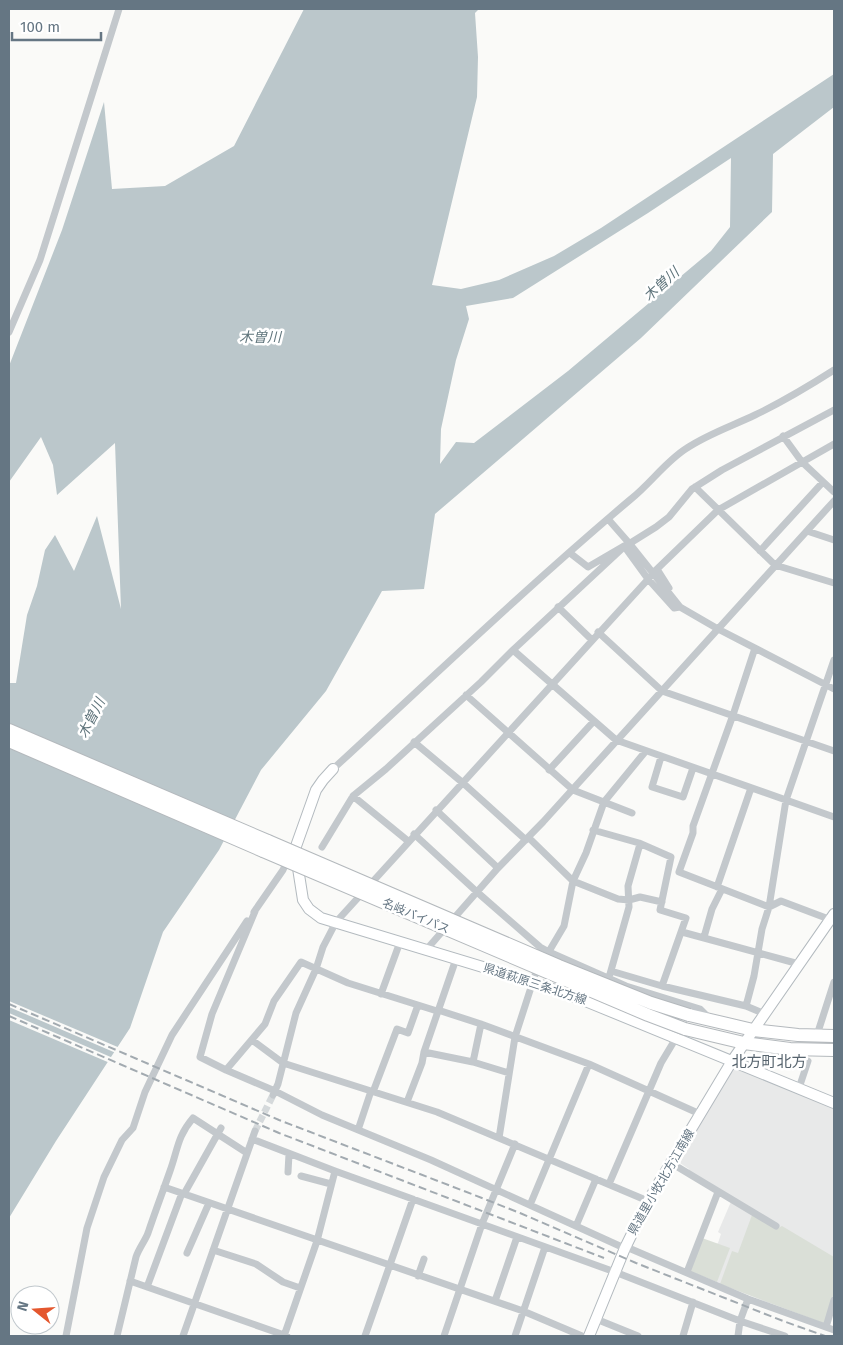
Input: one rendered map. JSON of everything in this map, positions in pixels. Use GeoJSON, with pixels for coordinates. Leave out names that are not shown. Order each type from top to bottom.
{"type":"FeatureCollection","features":[{"type":"Feature","properties":{"kind":"highway","name":"名岐バイパス"},"geometry":{"type":"LineString","coordinates":[[9,730],[559,966],[651,1003],[689,1015],[753,1030],[798,1035],[834,1036]]}},
{"type":"Feature","properties":{"kind":"highway","name":"名岐バイパス"},"geometry":{"type":"LineString","coordinates":[[9,741],[639,1012],[681,1033],[810,1056],[834,1050]]}},
{"type":"Feature","properties":{"kind":"main road","name":"県道萩原三条北方線"},"geometry":{"type":"LineString","coordinates":[[333,769],[316,790],[296,849],[305,903],[314,914],[532,982],[681,1033],[732,1061],[834,1103]]}},
{"type":"Feature","properties":{"kind":"main road"},"geometry":{"type":"LineString","coordinates":[[732,1061],[833,918]]}},
{"type":"Feature","properties":{"kind":"main road","name":"県道里小牧北方江南線"},"geometry":{"type":"LineString","coordinates":[[589,1336],[625,1248],[648,1201],[732,1061]]}},
{"type":"Feature","properties":{"kind":"street"},"geometry":{"type":"LineString","coordinates":[[9,332],[40,260],[118,9]]}},
{"type":"Feature","properties":{"kind":"street"},"geometry":{"type":"LineString","coordinates":[[333,769],[462,648],[647,486],[686,448],[714,432],[755,414],[812,384],[834,370]]}},
{"type":"Feature","properties":{"kind":"street"},"geometry":{"type":"LineString","coordinates":[[570,553],[588,567],[656,527],[669,517],[695,487],[783,436],[834,410]]}},
{"type":"Feature","properties":{"kind":"street"},"geometry":{"type":"LineString","coordinates":[[783,436],[802,462],[834,492]]}},
{"type":"Feature","properties":{"kind":"street"},"geometry":{"type":"LineString","coordinates":[[274,1093],[284,1063],[296,1013],[316,969],[323,947],[336,922],[414,834],[508,734],[598,632],[652,574],[718,510],[834,444]]}},
{"type":"Feature","properties":{"kind":"street"},"geometry":{"type":"LineString","coordinates":[[760,551],[823,482]]}},
{"type":"Feature","properties":{"kind":"street"},"geometry":{"type":"LineString","coordinates":[[695,487],[775,565],[834,583]]}},
{"type":"Feature","properties":{"kind":"street"},"geometry":{"type":"LineString","coordinates":[[426,950],[498,868],[528,839],[573,790],[616,740],[834,502]]}},
{"type":"Feature","properties":{"kind":"street"},"geometry":{"type":"LineString","coordinates":[[608,519],[680,607],[718,629],[834,689]]}},
{"type":"Feature","properties":{"kind":"street"},"geometry":{"type":"LineString","coordinates":[[807,531],[834,540]]}},
{"type":"Feature","properties":{"kind":"street"},"geometry":{"type":"LineString","coordinates":[[627,544],[652,574],[679,601],[680,607]]}},
{"type":"Feature","properties":{"kind":"street"},"geometry":{"type":"LineString","coordinates":[[322,846],[353,796],[386,769],[627,544]]}},
{"type":"Feature","properties":{"kind":"street"},"geometry":{"type":"LineString","coordinates":[[652,574],[674,608],[680,607]]}},
{"type":"Feature","properties":{"kind":"street"},"geometry":{"type":"LineString","coordinates":[[558,608],[592,640]]}},
{"type":"Feature","properties":{"kind":"street"},"geometry":{"type":"LineString","coordinates":[[598,632],[662,691],[834,751]]}},
{"type":"Feature","properties":{"kind":"street"},"geometry":{"type":"LineString","coordinates":[[679,872],[693,833],[693,826],[756,648]]}},
{"type":"Feature","properties":{"kind":"street"},"geometry":{"type":"LineString","coordinates":[[513,650],[616,740],[661,758],[834,817]]}},
{"type":"Feature","properties":{"kind":"street"},"geometry":{"type":"LineString","coordinates":[[746,1006],[754,976],[762,928],[769,907],[786,800],[834,660]]}},
{"type":"Feature","properties":{"kind":"street"},"geometry":{"type":"LineString","coordinates":[[466,695],[573,790],[632,814]]}},
{"type":"Feature","properties":{"kind":"street"},"geometry":{"type":"LineString","coordinates":[[549,770],[594,721]]}},
{"type":"Feature","properties":{"kind":"street"},"geometry":{"type":"LineString","coordinates":[[414,742],[528,839],[573,881],[618,899],[629,900],[640,897],[662,902]]}},
{"type":"Feature","properties":{"kind":"street"},"geometry":{"type":"LineString","coordinates":[[499,1138],[515,1037],[532,982],[564,926],[573,881],[586,852],[604,802],[645,752]]}},
{"type":"Feature","properties":{"kind":"street"},"geometry":{"type":"LineString","coordinates":[[661,758],[652,787],[660,790],[683,797],[693,768]]}},
{"type":"Feature","properties":{"kind":"street"},"geometry":{"type":"LineString","coordinates":[[704,937],[751,788]]}},
{"type":"Feature","properties":{"kind":"street"},"geometry":{"type":"LineString","coordinates":[[353,796],[408,841]]}},
{"type":"Feature","properties":{"kind":"street"},"geometry":{"type":"LineString","coordinates":[[436,810],[498,868]]}},
{"type":"Feature","properties":{"kind":"street"},"geometry":{"type":"LineString","coordinates":[[594,830],[640,844],[671,857],[660,910],[686,918],[662,986]]}},
{"type":"Feature","properties":{"kind":"street"},"geometry":{"type":"LineString","coordinates":[[414,834],[477,892],[549,952],[609,979],[700,1010],[713,1021]]}},
{"type":"Feature","properties":{"kind":"street"},"geometry":{"type":"LineString","coordinates":[[609,979],[629,908],[628,886],[640,844]]}},
{"type":"Feature","properties":{"kind":"street"},"geometry":{"type":"LineString","coordinates":[[66,1336],[87,1228],[107,1169],[122,1140],[133,1128],[144,1092],[172,1035],[283,870],[289,855],[296,849]]}},
{"type":"Feature","properties":{"kind":"street"},"geometry":{"type":"LineString","coordinates":[[669,867],[769,907],[781,901],[833,918]]}},
{"type":"Feature","properties":{"kind":"street"},"geometry":{"type":"LineString","coordinates":[[256,909],[212,1014],[200,1057],[322,1115],[432,1160],[625,1248],[687,1272],[748,1299],[834,1330]]}},
{"type":"Feature","properties":{"kind":"street"},"geometry":{"type":"LineString","coordinates":[[682,932],[799,964]]}},
{"type":"Feature","properties":{"kind":"street"},"geometry":{"type":"LineString","coordinates":[[381,994],[400,942]]}},
{"type":"Feature","properties":{"kind":"street"},"geometry":{"type":"LineString","coordinates":[[407,1102],[422,1064],[437,1011],[456,959]]}},
{"type":"Feature","properties":{"kind":"street"},"geometry":{"type":"LineString","coordinates":[[226,1070],[265,1024],[274,1001],[301,962],[348,983],[481,1024],[589,1064],[700,1114]]}},
{"type":"Feature","properties":{"kind":"street"},"geometry":{"type":"LineString","coordinates":[[611,970],[662,986],[746,1006],[765,1014]]}},
{"type":"Feature","properties":{"kind":"street"},"geometry":{"type":"LineString","coordinates":[[817,1035],[834,982]]}},
{"type":"Feature","properties":{"kind":"street"},"geometry":{"type":"LineString","coordinates":[[358,1130],[397,1029],[408,1033],[418,1005]]}},
{"type":"Feature","properties":{"kind":"street"},"geometry":{"type":"LineString","coordinates":[[473,1062],[481,1024]]}},
{"type":"Feature","properties":{"kind":"street"},"geometry":{"type":"LineString","coordinates":[[817,1035],[834,1031]]}},
{"type":"Feature","properties":{"kind":"street"},"geometry":{"type":"LineString","coordinates":[[609,1184],[661,1062],[681,1033]]}},
{"type":"Feature","properties":{"kind":"street"},"geometry":{"type":"LineString","coordinates":[[252,1040],[284,1063],[437,1112],[648,1201]]}},
{"type":"Feature","properties":{"kind":"street"},"geometry":{"type":"LineString","coordinates":[[424,1052],[473,1062],[509,1073]]}},
{"type":"Feature","properties":{"kind":"street"},"geometry":{"type":"LineString","coordinates":[[799,1088],[810,1056],[834,1056]]}},
{"type":"Feature","properties":{"kind":"street"},"geometry":{"type":"LineString","coordinates":[[530,1205],[589,1064]]}},
{"type":"Feature","properties":{"kind":"street"},"geometry":{"type":"LineString","coordinates":[[117,1336],[140,1247],[147,1236],[174,1160],[180,1137],[193,1118],[219,1131],[247,1153]]}},
{"type":"Feature","properties":{"kind":"street"},"geometry":{"type":"LineString","coordinates":[[147,1287],[183,1194],[219,1131]]}},
{"type":"Feature","properties":{"kind":"street"},"geometry":{"type":"LineString","coordinates":[[183,1336],[255,1131]]}},
{"type":"Feature","properties":{"kind":"street"},"geometry":{"type":"LineString","coordinates":[[252,1139],[615,1272],[740,1321],[785,1336]]}},
{"type":"Feature","properties":{"kind":"street"},"geometry":{"type":"LineString","coordinates":[[444,1336],[482,1224],[515,1144]]}},
{"type":"Feature","properties":{"kind":"street"},"geometry":{"type":"LineString","coordinates":[[288,1172],[289,1154]]}},
{"type":"Feature","properties":{"kind":"street"},"geometry":{"type":"LineString","coordinates":[[671,1163],[776,1226]]}},
{"type":"Feature","properties":{"kind":"street"},"geometry":{"type":"LineString","coordinates":[[130,1281],[285,1336],[317,1241],[335,1171]]}},
{"type":"Feature","properties":{"kind":"street"},"geometry":{"type":"LineString","coordinates":[[301,1176],[331,1184]]}},
{"type":"Feature","properties":{"kind":"street"},"geometry":{"type":"LineString","coordinates":[[576,1226],[596,1179]]}},
{"type":"Feature","properties":{"kind":"street"},"geometry":{"type":"LineString","coordinates":[[164,1187],[495,1301],[582,1336]]}},
{"type":"Feature","properties":{"kind":"street"},"geometry":{"type":"LineString","coordinates":[[687,1272],[718,1192]]}},
{"type":"Feature","properties":{"kind":"street"},"geometry":{"type":"LineString","coordinates":[[365,1336],[413,1199]]}},
{"type":"Feature","properties":{"kind":"street"},"geometry":{"type":"LineString","coordinates":[[187,1252],[209,1203]]}},
{"type":"Feature","properties":{"kind":"street"},"geometry":{"type":"LineString","coordinates":[[495,1301],[517,1237]]}},
{"type":"Feature","properties":{"kind":"street"},"geometry":{"type":"LineString","coordinates":[[515,1336],[546,1247]]}},
{"type":"Feature","properties":{"kind":"street"},"geometry":{"type":"LineString","coordinates":[[213,1250],[256,1264],[283,1282],[300,1288]]}},
{"type":"Feature","properties":{"kind":"street"},"geometry":{"type":"LineString","coordinates":[[418,1276],[424,1259]]}},
{"type":"Feature","properties":{"kind":"street"},"geometry":{"type":"LineString","coordinates":[[738,1336],[740,1321],[748,1299]]}},
{"type":"Feature","properties":{"kind":"street"},"geometry":{"type":"LineString","coordinates":[[826,1327],[834,1300]]}},
{"type":"Feature","properties":{"kind":"street"},"geometry":{"type":"LineString","coordinates":[[682,1336],[693,1302]]}},
{"type":"Feature","properties":{"kind":"street"},"geometry":{"type":"LineString","coordinates":[[596,1319],[638,1336]]}},
{"type":"Feature","properties":{"kind":"shaded area"},"geometry":{"type":"Polygon","coordinates":[[[737,1068],[834,1108],[834,1293],[769,1303],[690,1271],[718,1243],[721,1234],[718,1232],[733,1197],[688,1171],[689,1169],[680,1163],[685,1154],[683,1153],[733,1069],[737,1068]]]}},
{"type":"Feature","properties":{"kind":"shaded area"},"geometry":{"type":"Polygon","coordinates":[[[752,1215],[776,1229],[782,1226],[834,1257],[834,1293],[825,1322],[823,1323],[720,1284],[732,1251],[738,1253],[752,1215]]]}},
{"type":"Feature","properties":{"kind":"shaded area"},"geometry":{"type":"Polygon","coordinates":[[[702,1238],[730,1248],[717,1282],[690,1271],[702,1238]]]}},
{"type":"Feature","properties":{"kind":"water","name":"木曽川"},"geometry":{"type":"Polygon","coordinates":[[[304,9],[479,9],[475,13],[478,57],[477,97],[432,285],[461,289],[499,280],[554,256],[601,228],[834,74],[834,107],[773,154],[772,212],[641,338],[435,514],[424,589],[382,591],[326,691],[261,770],[219,850],[163,932],[130,1028],[56,1141],[9,1218],[9,683],[16,683],[27,615],[37,586],[45,550],[55,535],[74,571],[97,516],[121,609],[115,443],[57,495],[53,465],[41,437],[9,482],[9,366],[62,230],[104,102],[112,189],[165,186],[234,146],[304,9]],[[731,158],[513,298],[466,306],[469,319],[456,360],[441,429],[440,464],[456,442],[474,443],[568,371],[711,251],[730,227],[731,158]]]}},
{"type":"Feature","properties":{"kind":"pier"},"geometry":{"type":"Polygon","coordinates":[[[9,1001],[120,1048],[116,1053],[9,1007],[9,1001]]]}},
{"type":"Feature","properties":{"kind":"pier"},"geometry":{"type":"Polygon","coordinates":[[[9,1013],[113,1058],[110,1063],[9,1020],[9,1013]]]}},
{"type":"Feature","properties":{"kind":"tunnel"},"geometry":{"type":"LineString","coordinates":[[255,1131],[273,1095]]}},
{"type":"Feature","properties":{"kind":"railway"},"geometry":{"type":"LineString","coordinates":[[9,1004],[279,1120],[520,1213],[636,1263],[825,1336]]}},
{"type":"Feature","properties":{"kind":"railway"},"geometry":{"type":"LineString","coordinates":[[9,1016],[279,1133],[604,1258]]}},
{"type":"Feature","properties":{"kind":"district","name":"北方町北方"},"geometry":{"type":"Point","coordinates":[769,1062]}}]}
